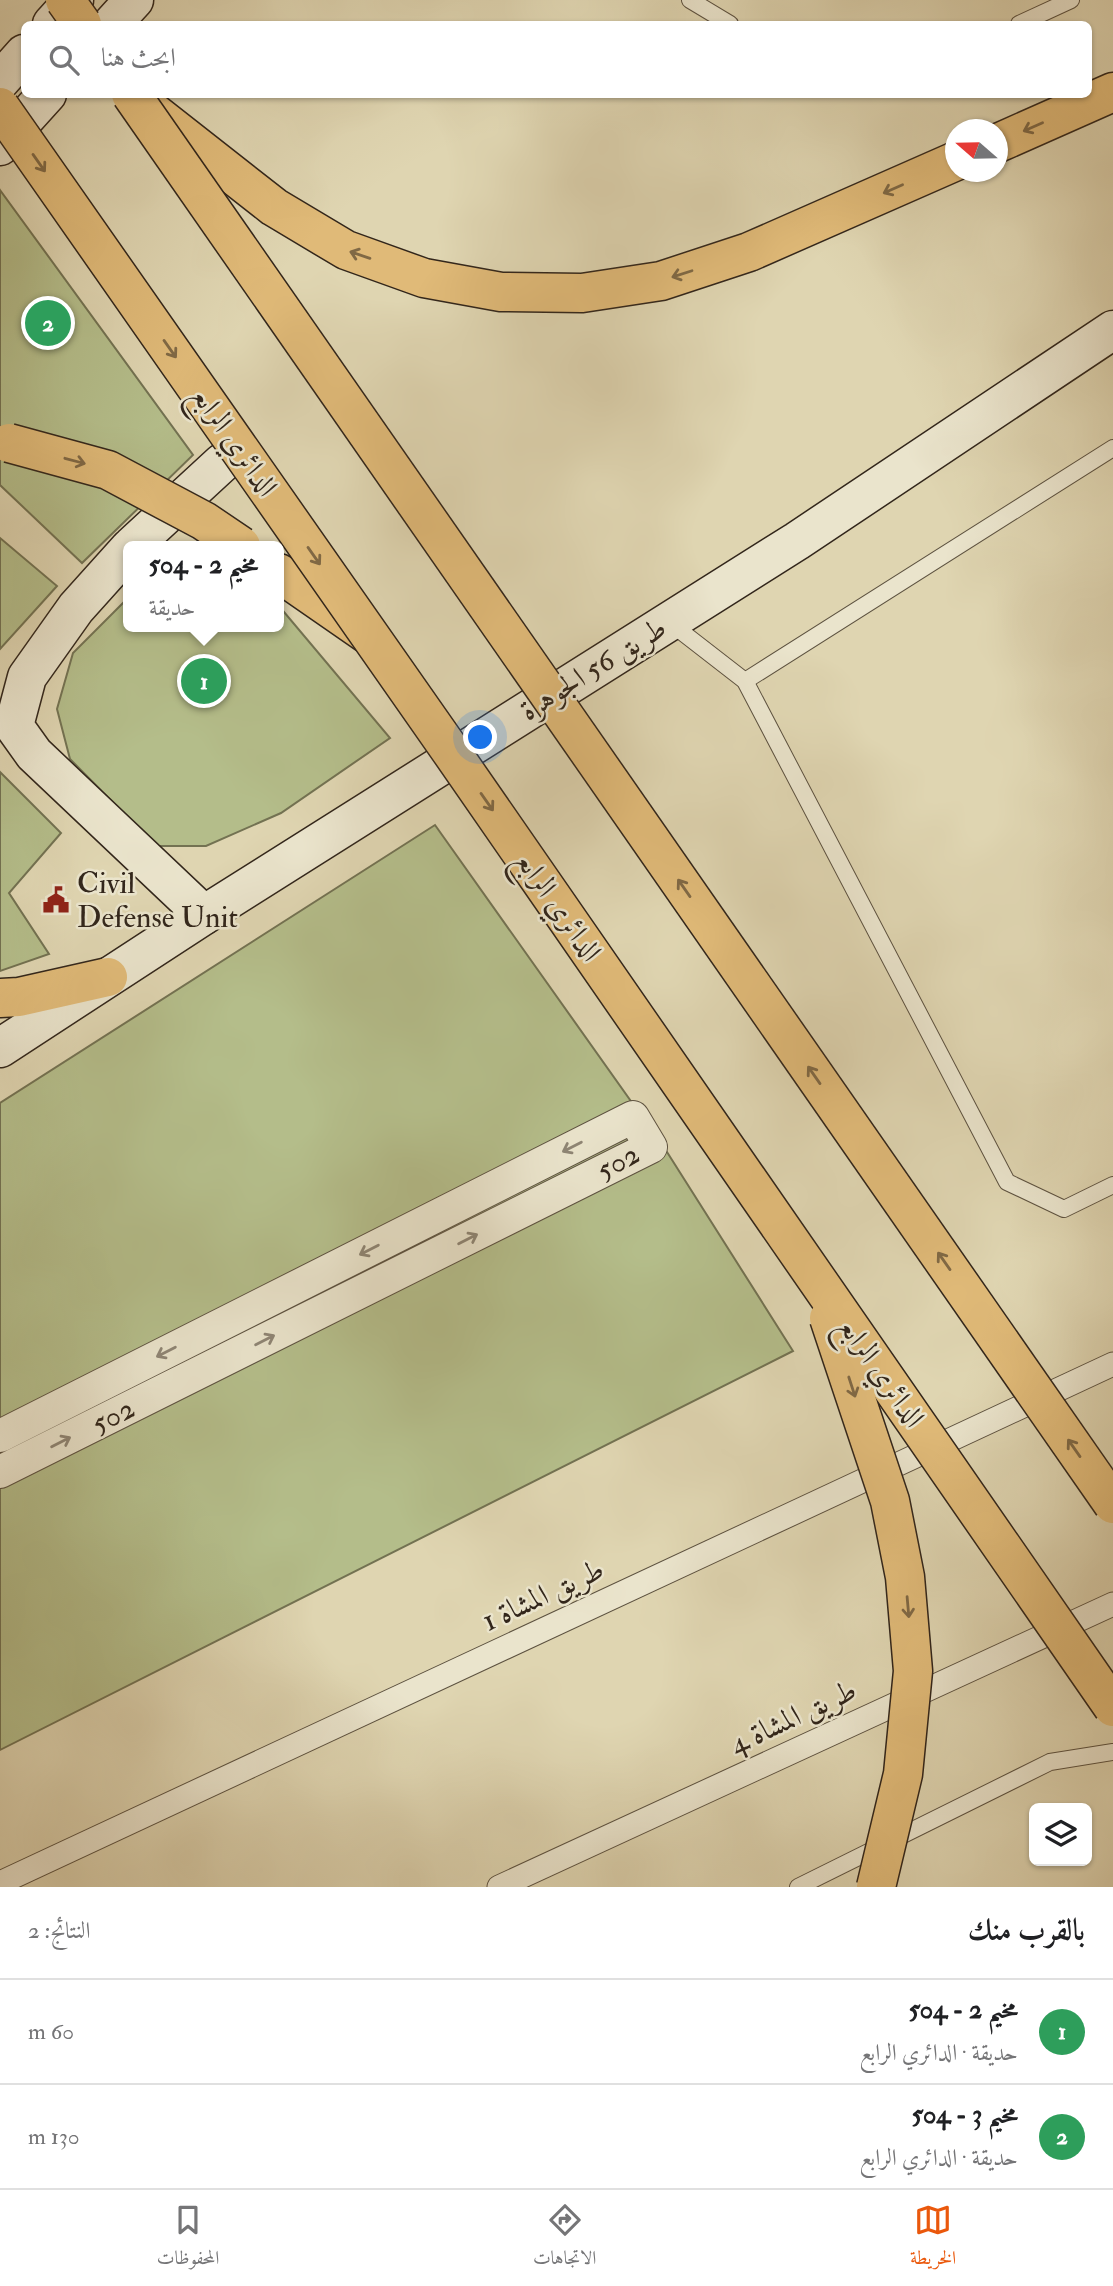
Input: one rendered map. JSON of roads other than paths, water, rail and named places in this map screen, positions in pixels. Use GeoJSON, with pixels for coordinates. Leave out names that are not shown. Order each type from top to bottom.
{"type":"FeatureCollection","features":[{"type":"Feature","properties":{"kind":"highway"},"geometry":{"type":"LineString","coordinates":[[65,0],[80,21]]}},
{"type":"Feature","properties":{"kind":"highway"},"geometry":{"type":"LineString","coordinates":[[1008,139],[1113,92]]}},
{"type":"Feature","properties":{"kind":"highway"},"geometry":{"type":"LineString","coordinates":[[133,98],[1113,1504]]}},
{"type":"Feature","properties":{"kind":"highway"},"geometry":{"type":"LineString","coordinates":[[135,98],[274,207],[346,250],[424,278],[501,292],[582,293],[661,281],[750,252],[945,166]]}},
{"type":"Feature","properties":{"kind":"highway","name":"الدائري الرابع"},"geometry":{"type":"LineString","coordinates":[[0,107],[371,636],[1113,1707]]}},
{"type":"Feature","properties":{"kind":"highway"},"geometry":{"type":"LineString","coordinates":[[4,443],[108,470],[204,521],[234,541]]}},
{"type":"Feature","properties":{"kind":"highway"},"geometry":{"type":"LineString","coordinates":[[284,576],[371,636]]}},
{"type":"Feature","properties":{"kind":"highway"},"geometry":{"type":"LineString","coordinates":[[0,998],[19,997],[108,977]]}},
{"type":"Feature","properties":{"kind":"highway"},"geometry":{"type":"LineString","coordinates":[[815,1276],[890,1501],[905,1577],[913,1671],[903,1774],[876,1887]]}},
{"type":"Feature","properties":{"kind":"main road"},"geometry":{"type":"LineString","coordinates":[[55,21],[74,0]]}},
{"type":"Feature","properties":{"kind":"main road"},"geometry":{"type":"LineString","coordinates":[[114,21],[134,0]]}},
{"type":"Feature","properties":{"kind":"main road"},"geometry":{"type":"LineString","coordinates":[[0,81],[21,57]]}},
{"type":"Feature","properties":{"kind":"main road"},"geometry":{"type":"LineString","coordinates":[[0,146],[43,98]]}},
{"type":"Feature","properties":{"kind":"main road","name":"طريق 56 الجوهرة"},"geometry":{"type":"LineString","coordinates":[[0,1048],[204,915],[797,541],[1113,330]]}},
{"type":"Feature","properties":{"kind":"main road"},"geometry":{"type":"LineString","coordinates":[[138,541],[222,463]]}},
{"type":"Feature","properties":{"kind":"main road"},"geometry":{"type":"LineString","coordinates":[[123,556],[76,608],[27,677],[13,726],[34,754],[204,915]]}},
{"type":"Feature","properties":{"kind":"street","name":"502"},"geometry":{"type":"LineString","coordinates":[[0,1436],[633,1117],[651,1147],[0,1472]]}},
{"type":"Feature","properties":{"kind":"street","name":"طريق المشاة 1"},"geometry":{"type":"LineString","coordinates":[[0,1883],[1113,1364]]}},
{"type":"Feature","properties":{"kind":"street","name":"طريق المشاة 4"},"geometry":{"type":"LineString","coordinates":[[499,1887],[1113,1604]]}},
{"type":"Feature","properties":{"kind":"lane"},"geometry":{"type":"LineString","coordinates":[[690,0],[725,21]]}},
{"type":"Feature","properties":{"kind":"lane"},"geometry":{"type":"LineString","coordinates":[[1026,21],[1071,0]]}},
{"type":"Feature","properties":{"kind":"lane"},"geometry":{"type":"LineString","coordinates":[[746,681],[1113,448]]}},
{"type":"Feature","properties":{"kind":"lane"},"geometry":{"type":"LineString","coordinates":[[669,622],[746,681],[1007,1182],[1064,1209],[1113,1185]]}},
{"type":"Feature","properties":{"kind":"lane"},"geometry":{"type":"LineString","coordinates":[[798,1887],[1050,1762],[1113,1752]]}},
{"type":"Feature","properties":{"kind":"place","name":"مخيم 3 - 504"},"geometry":{"type":"Point","coordinates":[48,323]}},
{"type":"Feature","properties":{"kind":"place","name":"مخيم 2 - 504"},"geometry":{"type":"Point","coordinates":[204,681]}},
{"type":"Feature","properties":{"kind":"place","name":"Civil Defense Unit"},"geometry":{"type":"Point","coordinates":[56,900]}}]}
